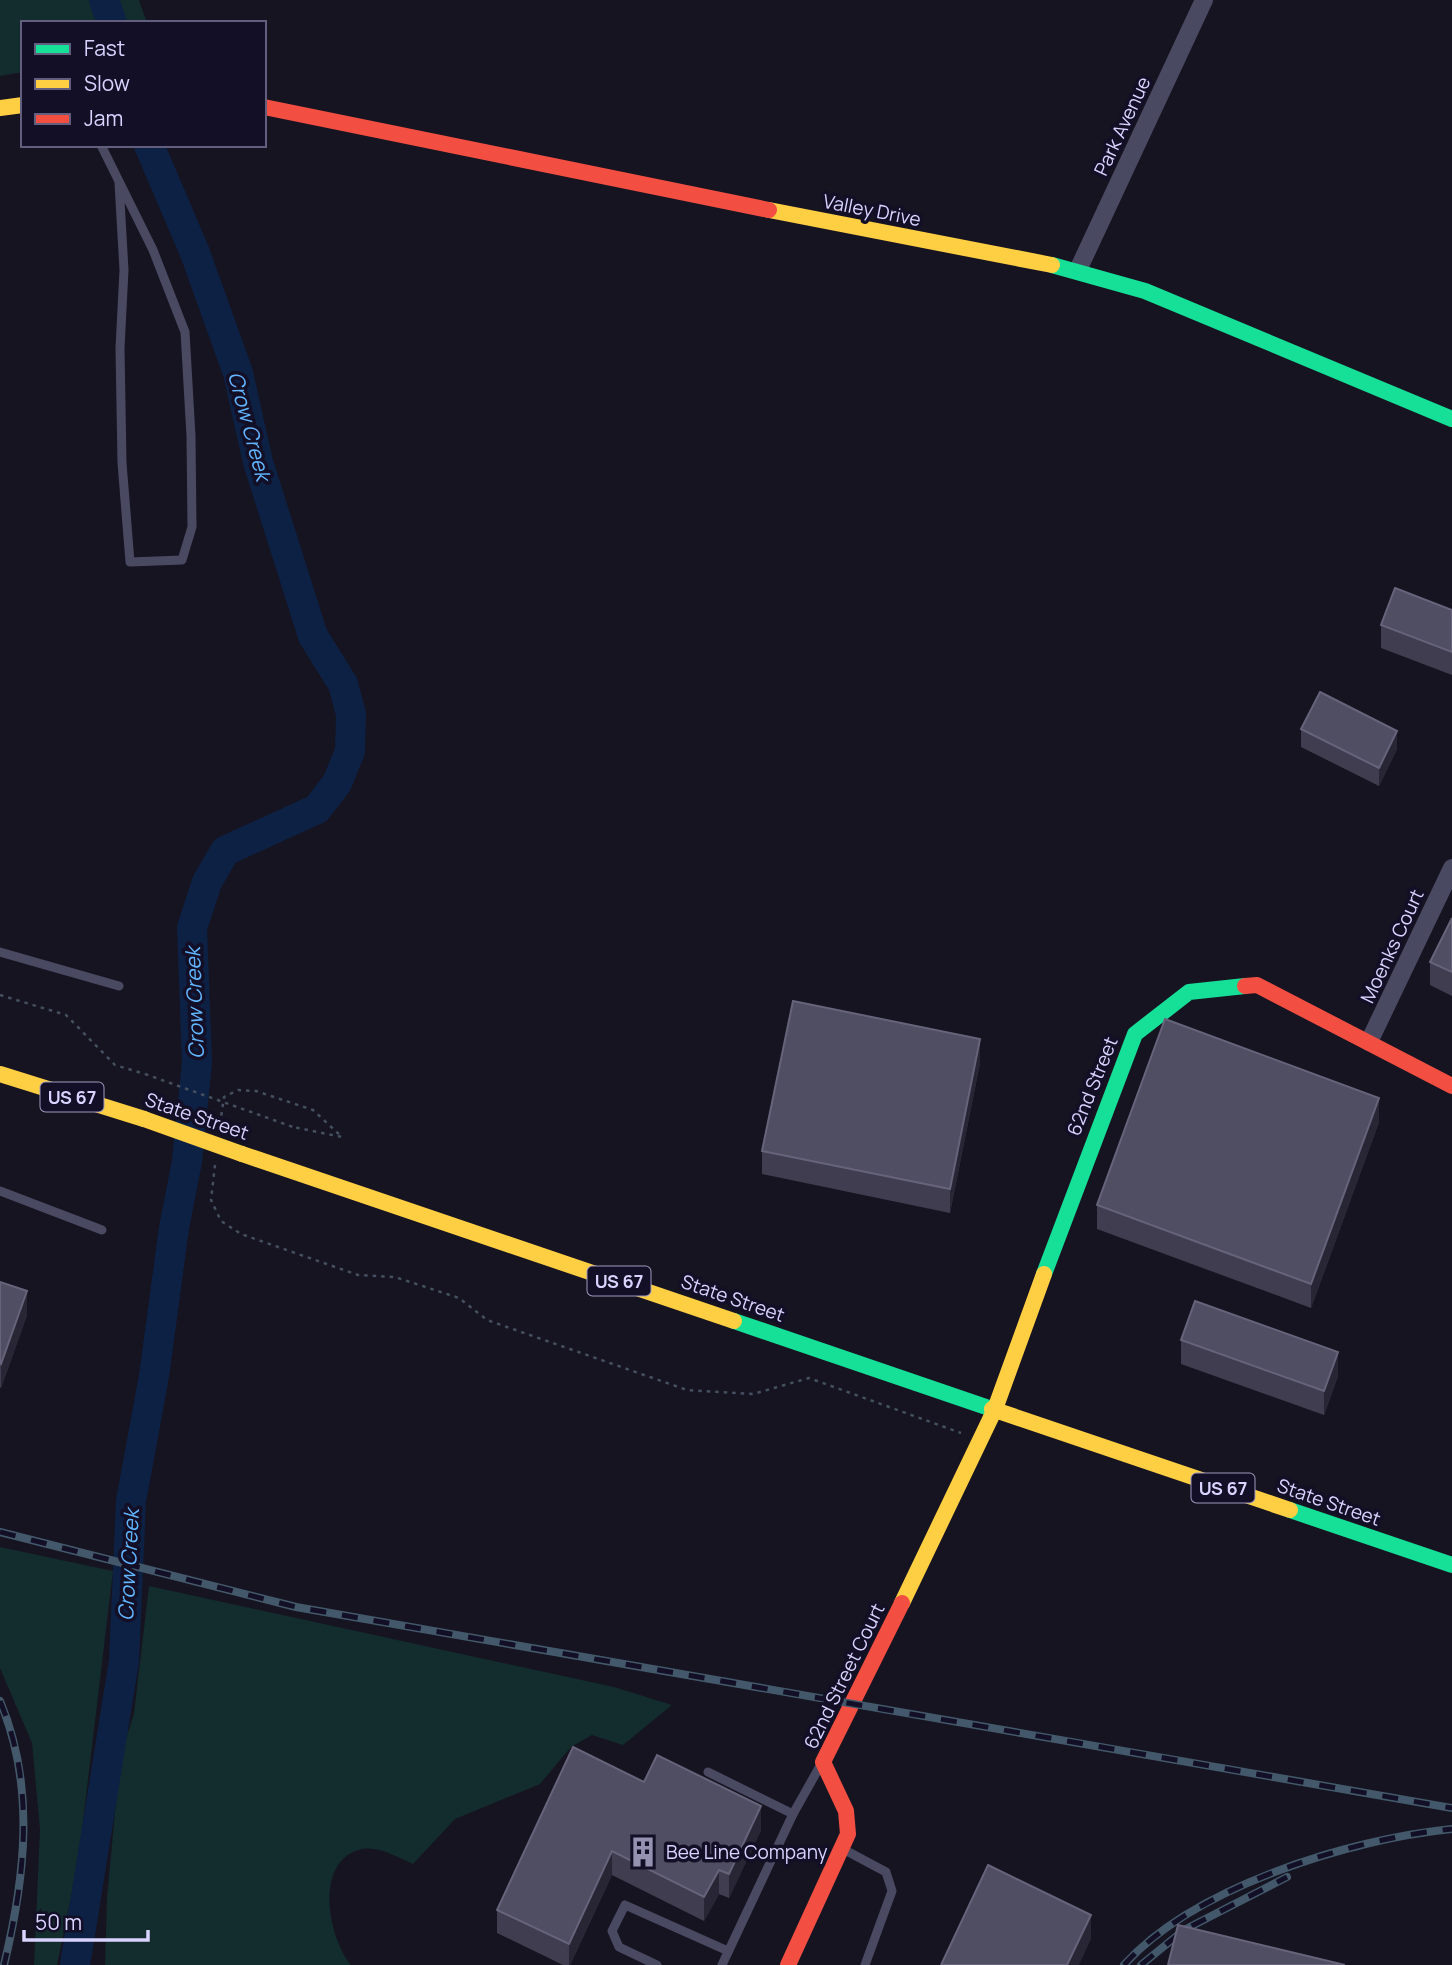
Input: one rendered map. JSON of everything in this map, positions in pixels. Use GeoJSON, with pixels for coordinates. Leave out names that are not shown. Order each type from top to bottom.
{"type":"FeatureCollection","features":[{"type":"Feature","properties":{"kind":"street","name":"Park Avenue"},"geometry":{"type":"LineString","coordinates":[[1078,270],[1204,0]]}},
{"type":"Feature","properties":{"kind":"street"},"geometry":{"type":"LineString","coordinates":[[0,108],[21,104]]}},
{"type":"Feature","properties":{"kind":"street","name":"Valley Drive"},"geometry":{"type":"LineString","coordinates":[[266,107],[574,173],[1078,270],[1145,291],[1452,419]]}},
{"type":"Feature","properties":{"kind":"street","name":"Moenks Court"},"geometry":{"type":"LineString","coordinates":[[1369,1042],[1452,868]]}},
{"type":"Feature","properties":{"kind":"street","name":"62nd Street"},"geometry":{"type":"LineString","coordinates":[[995,1409],[1085,1161],[1136,1034],[1188,992],[1257,985],[1452,1086]]}},
{"type":"Feature","properties":{"kind":"street","name":"State Street"},"geometry":{"type":"LineString","coordinates":[[0,1074],[144,1119],[1452,1566]]}},
{"type":"Feature","properties":{"kind":"street","name":"62nd Street Court"},"geometry":{"type":"LineString","coordinates":[[793,1963],[848,1834],[846,1811],[822,1762],[854,1704],[995,1409]]}},
{"type":"Feature","properties":{"kind":"lane"},"geometry":{"type":"LineString","coordinates":[[102,147],[153,250],[185,332],[192,440],[192,527],[182,560],[131,562],[122,463],[120,348],[124,270],[119,183]]}},
{"type":"Feature","properties":{"kind":"lane"},"geometry":{"type":"LineString","coordinates":[[0,952],[119,986]]}},
{"type":"Feature","properties":{"kind":"lane"},"geometry":{"type":"LineString","coordinates":[[0,1191],[102,1230]]}},
{"type":"Feature","properties":{"kind":"lane"},"geometry":{"type":"LineString","coordinates":[[722,1965],[793,1814],[822,1762]]}},
{"type":"Feature","properties":{"kind":"lane"},"geometry":{"type":"LineString","coordinates":[[708,1772],[793,1814]]}},
{"type":"Feature","properties":{"kind":"lane"},"geometry":{"type":"LineString","coordinates":[[841,1848],[886,1872],[892,1891],[865,1965]]}},
{"type":"Feature","properties":{"kind":"lane"},"geometry":{"type":"LineString","coordinates":[[657,1965],[619,1948],[612,1931],[625,1905],[728,1951]]}},
{"type":"Feature","properties":{"kind":"path"},"geometry":{"type":"LineString","coordinates":[[0,995],[66,1015],[115,1065],[145,1074],[293,1127],[342,1137],[313,1110],[256,1091],[238,1090],[224,1097],[219,1136]]}},
{"type":"Feature","properties":{"kind":"path"},"geometry":{"type":"LineString","coordinates":[[216,1162],[211,1200],[220,1220],[241,1234],[358,1275],[395,1277],[460,1298],[487,1320],[687,1390],[753,1394],[809,1378],[980,1439]]}},
{"type":"Feature","properties":{"kind":"green space"},"geometry":{"type":"Polygon","coordinates":[[[0,0],[139,0],[146,21],[21,21],[21,72],[0,76],[0,0]]]}},
{"type":"Feature","properties":{"kind":"green space"},"geometry":{"type":"Polygon","coordinates":[[[0,1547],[113,1571],[78,1863],[57,1965],[34,1965],[40,1829],[32,1743],[0,1668],[0,1547]]]}},
{"type":"Feature","properties":{"kind":"green space"},"geometry":{"type":"Polygon","coordinates":[[[149,1586],[614,1687],[672,1705],[623,1745],[592,1735],[571,1747],[540,1784],[455,1819],[413,1864],[368,1848],[347,1856],[336,1868],[331,1883],[330,1901],[336,1937],[351,1965],[105,1965],[107,1898],[120,1759],[134,1713],[149,1586]]]}},
{"type":"Feature","properties":{"kind":"building"},"geometry":{"type":"Polygon","coordinates":[[[1395,588],[1452,610],[1452,652],[1381,625],[1395,588]]]}},
{"type":"Feature","properties":{"kind":"building"},"geometry":{"type":"Polygon","coordinates":[[[1320,692],[1397,731],[1379,768],[1301,729],[1320,692]]]}},
{"type":"Feature","properties":{"kind":"building"},"geometry":{"type":"Polygon","coordinates":[[[1452,918],[1452,972],[1430,962],[1452,918]]]}},
{"type":"Feature","properties":{"kind":"building"},"geometry":{"type":"Polygon","coordinates":[[[793,1001],[980,1039],[950,1189],[762,1151],[793,1001]]]}},
{"type":"Feature","properties":{"kind":"building"},"geometry":{"type":"Polygon","coordinates":[[[1165,1019],[1379,1098],[1311,1284],[1097,1205],[1165,1019]]]}},
{"type":"Feature","properties":{"kind":"building"},"geometry":{"type":"Polygon","coordinates":[[[0,1282],[27,1291],[1,1364],[0,1363],[0,1282]]]}},
{"type":"Feature","properties":{"kind":"building"},"geometry":{"type":"Polygon","coordinates":[[[1195,1301],[1338,1352],[1324,1391],[1181,1340],[1195,1301]]]}},
{"type":"Feature","properties":{"kind":"building","name":"Bee Line Company"},"geometry":{"type":"Polygon","coordinates":[[[573,1747],[644,1782],[657,1755],[761,1806],[729,1874],[719,1870],[704,1897],[612,1851],[569,1944],[497,1910],[573,1747]]]}},
{"type":"Feature","properties":{"kind":"building"},"geometry":{"type":"Polygon","coordinates":[[[988,1865],[1091,1915],[1067,1965],[941,1965],[988,1865]]]}},
{"type":"Feature","properties":{"kind":"building"},"geometry":{"type":"Polygon","coordinates":[[[1178,1925],[1345,1965],[1168,1965],[1178,1925]]]}},
{"type":"Feature","properties":{"kind":"waterway","name":"Crow Creek"},"geometry":{"type":"LineString","coordinates":[[104,0],[111,21]]}},
{"type":"Feature","properties":{"kind":"waterway","name":"Crow Creek"},"geometry":{"type":"LineString","coordinates":[[75,1965],[124,1661],[131,1501],[154,1376],[174,1228],[187,1161],[197,1063],[192,928],[207,882],[225,851],[317,809],[337,783],[350,751],[351,714],[343,684],[313,636],[258,462],[238,373],[195,253],[150,147]]}},
{"type":"Feature","properties":{"kind":"railway"},"geometry":{"type":"LineString","coordinates":[[0,1532],[296,1607],[1452,1808]]}},
{"type":"Feature","properties":{"kind":"railway"},"geometry":{"type":"LineString","coordinates":[[0,1701],[19,1766],[23,1799],[21,1866],[4,1965]]}},
{"type":"Feature","properties":{"kind":"railway"},"geometry":{"type":"LineString","coordinates":[[1124,1965],[1154,1937],[1190,1912],[1276,1871],[1368,1843],[1452,1829]]}},
{"type":"Feature","properties":{"kind":"railway"},"geometry":{"type":"LineString","coordinates":[[1141,1965],[1184,1930],[1287,1877]]}},
{"type":"Feature","properties":{"kind":"traffic: fast"},"geometry":{"type":"LineString","coordinates":[[1052,265],[1145,291],[1452,419]]}},
{"type":"Feature","properties":{"kind":"traffic: fast"},"geometry":{"type":"LineString","coordinates":[[1044,1274],[1135,1034],[1189,992],[1245,986]]}},
{"type":"Feature","properties":{"kind":"traffic: fast"},"geometry":{"type":"LineString","coordinates":[[734,1321],[992,1409]]}},
{"type":"Feature","properties":{"kind":"traffic: fast"},"geometry":{"type":"LineString","coordinates":[[1290,1510],[1452,1565]]}},
{"type":"Feature","properties":{"kind":"traffic: slow"},"geometry":{"type":"LineString","coordinates":[[0,108],[21,105]]}},
{"type":"Feature","properties":{"kind":"traffic: slow"},"geometry":{"type":"LineString","coordinates":[[769,210],[1052,265]]}},
{"type":"Feature","properties":{"kind":"traffic: slow"},"geometry":{"type":"LineString","coordinates":[[0,1074],[144,1119]]}},
{"type":"Feature","properties":{"kind":"traffic: slow"},"geometry":{"type":"LineString","coordinates":[[144,1119],[242,1154]]}},
{"type":"Feature","properties":{"kind":"traffic: slow"},"geometry":{"type":"LineString","coordinates":[[242,1154],[734,1321]]}},
{"type":"Feature","properties":{"kind":"traffic: slow"},"geometry":{"type":"LineString","coordinates":[[902,1603],[995,1409],[1044,1274]]}},
{"type":"Feature","properties":{"kind":"traffic: slow"},"geometry":{"type":"LineString","coordinates":[[992,1409],[1290,1510]]}},
{"type":"Feature","properties":{"kind":"traffic: jam"},"geometry":{"type":"LineString","coordinates":[[266,107],[769,210]]}},
{"type":"Feature","properties":{"kind":"traffic: jam"},"geometry":{"type":"LineString","coordinates":[[1245,986],[1257,985],[1452,1086]]}},
{"type":"Feature","properties":{"kind":"traffic: jam"},"geometry":{"type":"LineString","coordinates":[[788,1965],[848,1834],[846,1811],[823,1762],[902,1603]]}},
{"type":"Feature","properties":{"kind":"place","name":"Bee Line Company"},"geometry":{"type":"Point","coordinates":[643,1852]}}]}
